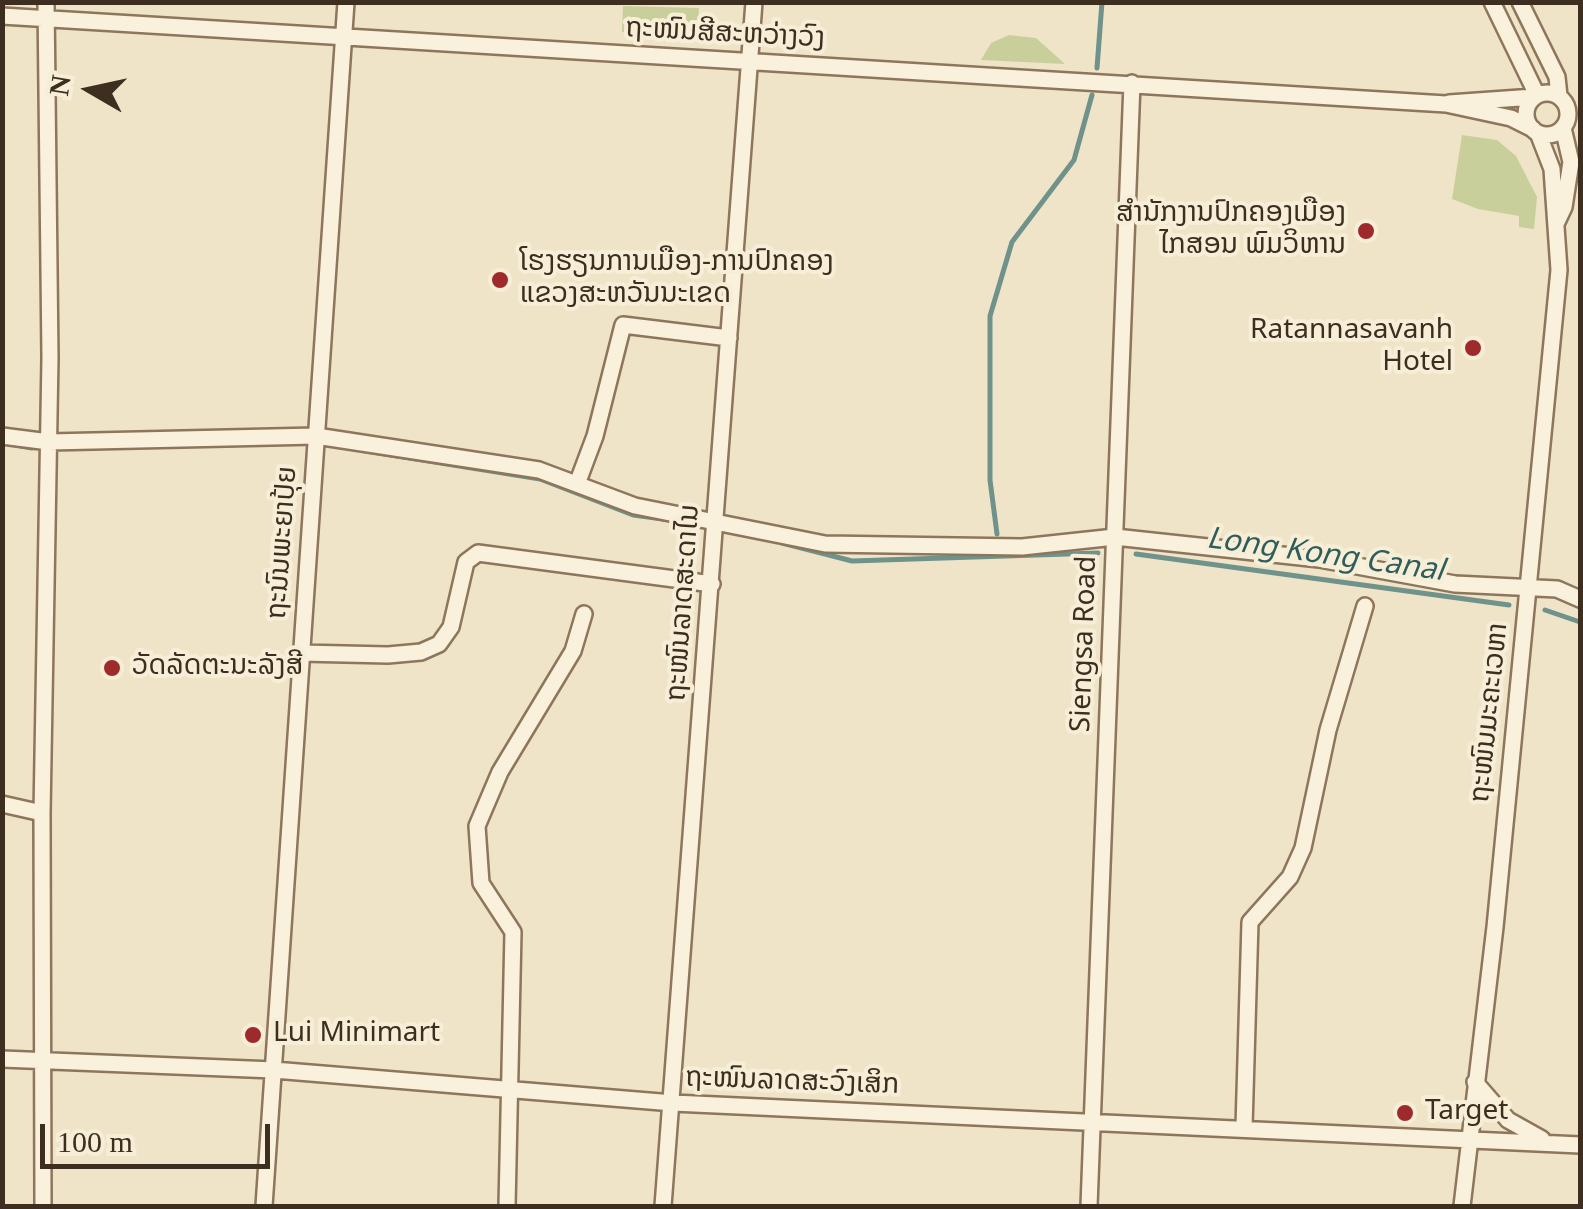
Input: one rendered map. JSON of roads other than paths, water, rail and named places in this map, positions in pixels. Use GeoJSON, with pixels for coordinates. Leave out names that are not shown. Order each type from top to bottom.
{"type":"FeatureCollection","features":[{"type":"Feature","properties":{"kind":"street","name":"ຖະນົນພະຍາປຸ້ຍ"},"geometry":{"type":"LineString","coordinates":[[264,1206],[346,2]]}},
{"type":"Feature","properties":{"kind":"street","name":"ຖະໜົນລາດສະດາໄນ"},"geometry":{"type":"LineString","coordinates":[[663,1206],[754,2]]}},
{"type":"Feature","properties":{"kind":"street"},"geometry":{"type":"LineString","coordinates":[[1492,2],[1536,96]]}},
{"type":"Feature","properties":{"kind":"street"},"geometry":{"type":"LineString","coordinates":[[1520,2],[1557,77],[1559,96],[1568,115],[1563,128],[1571,162],[1564,206],[1556,224]]}},
{"type":"Feature","properties":{"kind":"street","name":"ຖະໜົນສີສະຫວ່າງວົງ"},"geometry":{"type":"LineString","coordinates":[[2,16],[46,10],[344,38],[1446,104]]}},
{"type":"Feature","properties":{"kind":"street"},"geometry":{"type":"LineString","coordinates":[[43,1206],[42,813],[49,442],[46,10]]}},
{"type":"Feature","properties":{"kind":"street","name":"Siengsa Road"},"geometry":{"type":"LineString","coordinates":[[1089,1206],[1132,83]]}},
{"type":"Feature","properties":{"kind":"street"},"geometry":{"type":"LineString","coordinates":[[1535,130],[1527,110],[1536,96]]}},
{"type":"Feature","properties":{"kind":"street"},"geometry":{"type":"LineString","coordinates":[[1446,104],[1559,96]]}},
{"type":"Feature","properties":{"kind":"street"},"geometry":{"type":"LineString","coordinates":[[1446,104],[1511,118],[1551,134],[1563,128]]}},
{"type":"Feature","properties":{"kind":"street","name":"ຖະໜົນມະຄະເວຫາ"},"geometry":{"type":"LineString","coordinates":[[1462,1206],[1559,270],[1552,170],[1535,130]]}},
{"type":"Feature","properties":{"kind":"street"},"geometry":{"type":"LineString","coordinates":[[577,484],[624,325],[729,338]]}},
{"type":"Feature","properties":{"kind":"street"},"geometry":{"type":"LineString","coordinates":[[2,436],[49,442],[316,436],[539,470],[635,506],[716,518],[825,544],[1022,547],[1115,537],[1320,559],[1455,584],[1557,590],[1580,599]]}},
{"type":"Feature","properties":{"kind":"street"},"geometry":{"type":"LineString","coordinates":[[301,653],[388,655],[421,652],[439,644],[451,627],[466,562],[478,553],[712,584]]}},
{"type":"Feature","properties":{"kind":"street"},"geometry":{"type":"LineString","coordinates":[[1244,1127],[1250,922],[1290,877],[1303,848],[1328,730],[1365,606]]}},
{"type":"Feature","properties":{"kind":"street"},"geometry":{"type":"LineString","coordinates":[[506,1206],[513,1091],[514,932],[481,883],[477,826],[500,772],[573,651],[584,614]]}},
{"type":"Feature","properties":{"kind":"street"},"geometry":{"type":"LineString","coordinates":[[2,804],[42,813]]}},
{"type":"Feature","properties":{"kind":"street","name":"ຖະໜົນລາດສະວົງເສິກ"},"geometry":{"type":"LineString","coordinates":[[2,1059],[274,1070],[673,1103],[1580,1145]]}},
{"type":"Feature","properties":{"kind":"street"},"geometry":{"type":"LineString","coordinates":[[1475,1082],[1508,1120],[1555,1143]]}},
{"type":"Feature","properties":{"kind":"waterway"},"geometry":{"type":"LineString","coordinates":[[1097,68],[1102,2]]}},
{"type":"Feature","properties":{"kind":"waterway"},"geometry":{"type":"LineString","coordinates":[[997,534],[990,480],[990,316],[1012,242],[1074,160],[1092,95]]}},
{"type":"Feature","properties":{"kind":"waterway","name":"Long Kong Canal"},"geometry":{"type":"LineString","coordinates":[[15,445],[32,448]]}},
{"type":"Feature","properties":{"kind":"waterway","name":"Long Kong Canal"},"geometry":{"type":"LineString","coordinates":[[360,450],[540,479],[633,515],[670,520]]}},
{"type":"Feature","properties":{"kind":"waterway","name":"Long Kong Canal"},"geometry":{"type":"LineString","coordinates":[[782,543],[852,561],[1098,553]]}},
{"type":"Feature","properties":{"kind":"waterway","name":"Long Kong Canal"},"geometry":{"type":"LineString","coordinates":[[1136,554],[1509,605]]}},
{"type":"Feature","properties":{"kind":"waterway","name":"Long Kong Canal"},"geometry":{"type":"LineString","coordinates":[[1545,610],[1580,622]]}},
{"type":"Feature","properties":{"kind":"place","name":"ສຳນັກງານປົກຄອງເມືອງ ໄກສອນ ພົມວິຫານ"},"geometry":{"type":"Point","coordinates":[1366,231]}},
{"type":"Feature","properties":{"kind":"place","name":"ໂຮງຮຽນການເມືອງ-ການປົກຄອງ ແຂວງສະຫວັນນະເຂດ"},"geometry":{"type":"Point","coordinates":[500,280]}},
{"type":"Feature","properties":{"kind":"place","name":"Ratannasavanh Hotel"},"geometry":{"type":"Point","coordinates":[1473,348]}},
{"type":"Feature","properties":{"kind":"place","name":"ວັດລັດຕະນະລັງສີ"},"geometry":{"type":"Point","coordinates":[112,668]}},
{"type":"Feature","properties":{"kind":"place","name":"Lui Minimart"},"geometry":{"type":"Point","coordinates":[253,1035]}},
{"type":"Feature","properties":{"kind":"place","name":"Target"},"geometry":{"type":"Point","coordinates":[1405,1113]}}]}
